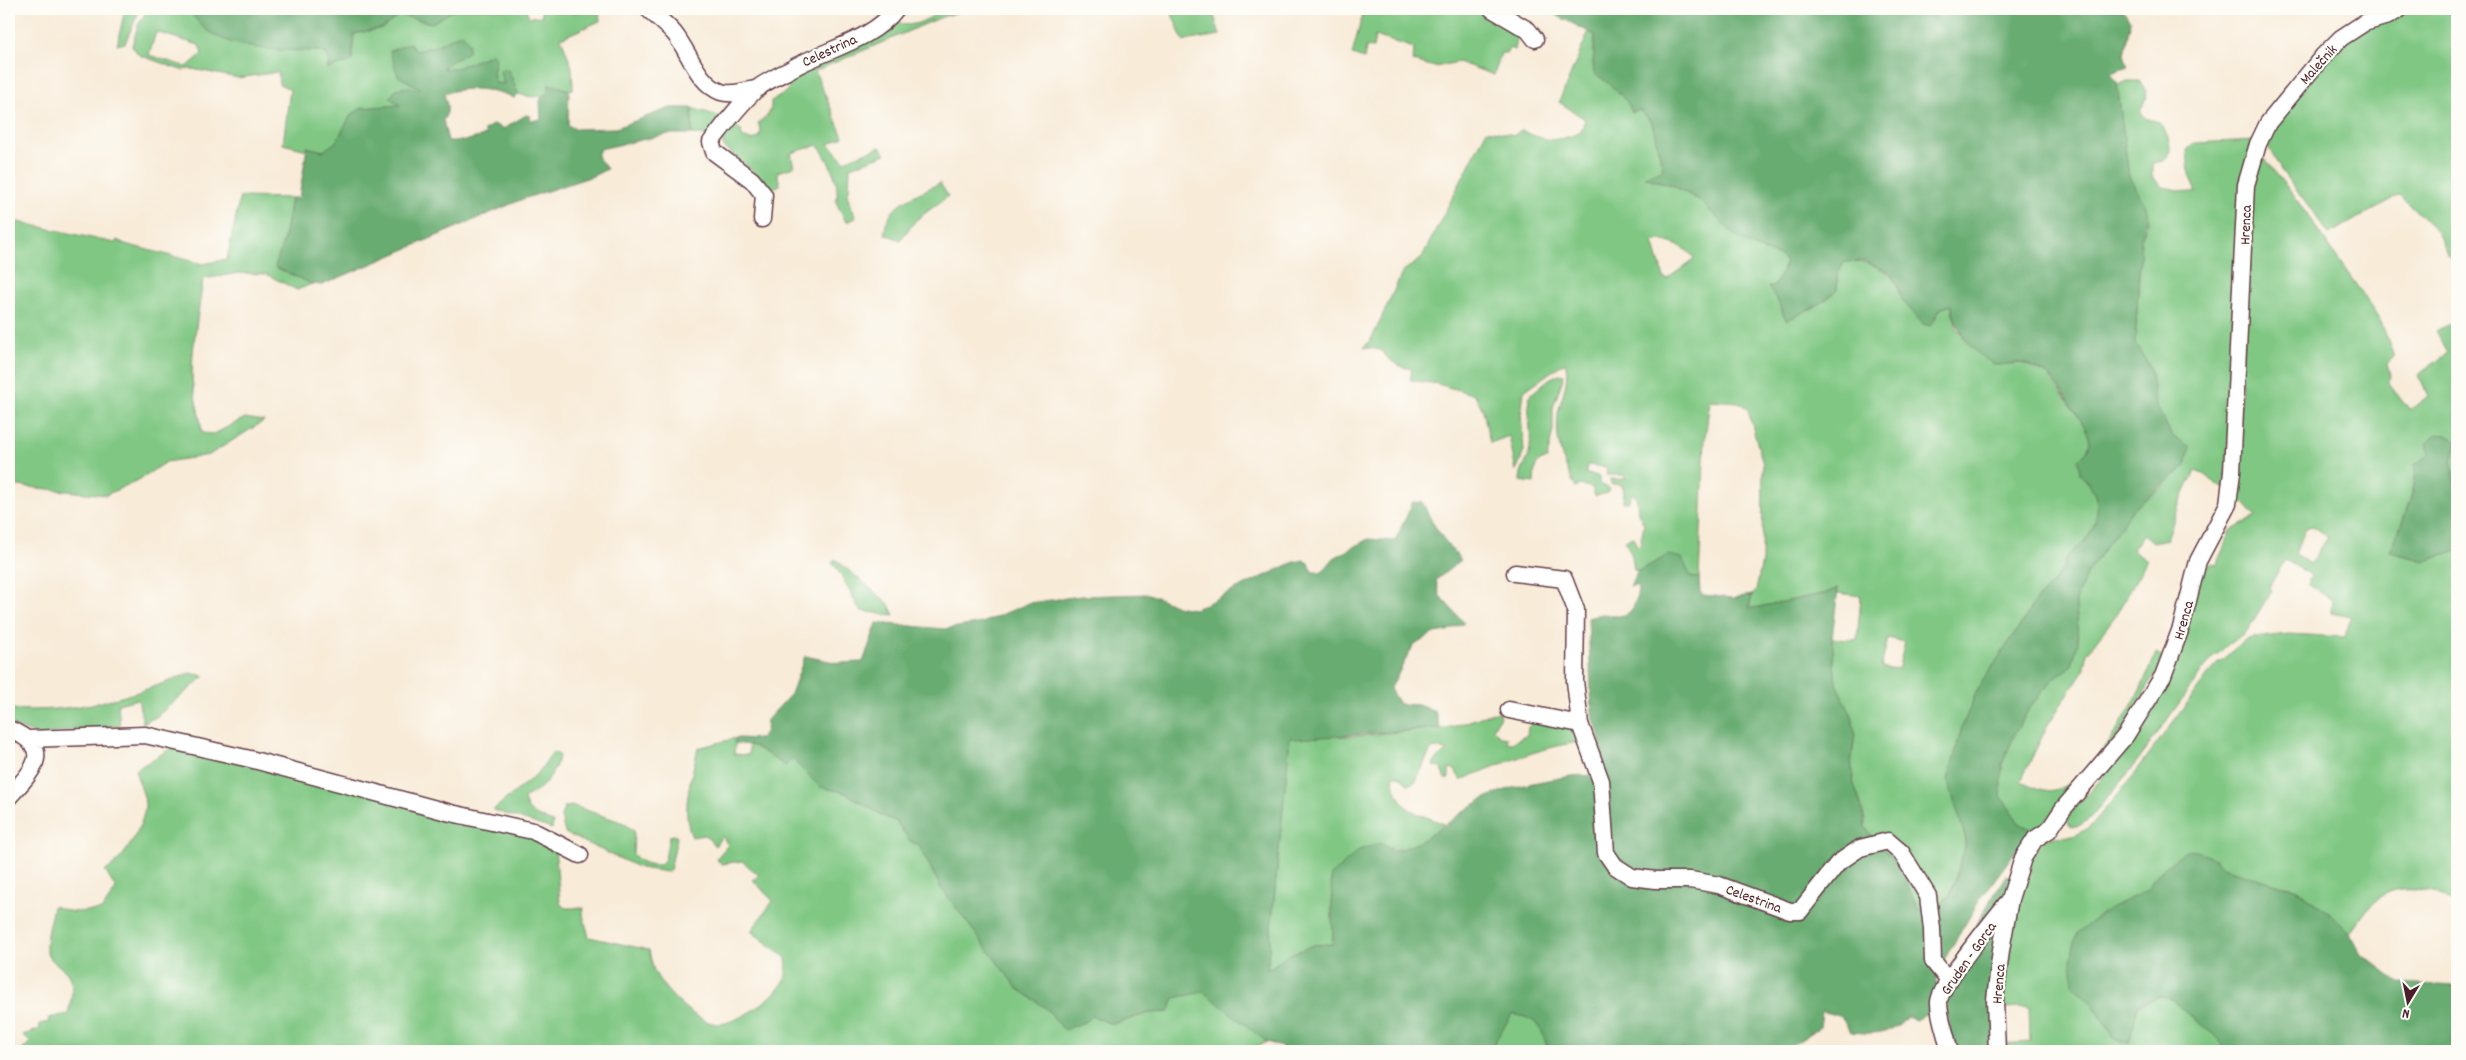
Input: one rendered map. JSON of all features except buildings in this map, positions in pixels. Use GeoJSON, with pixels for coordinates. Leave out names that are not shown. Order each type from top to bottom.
{"type":"FeatureCollection","features":[{"type":"Feature","properties":{"kind":"street","name":"Celestrina"},"geometry":{"type":"LineString","coordinates":[[648,9],[673,32],[710,87],[723,92],[736,93],[759,88]]}},
{"type":"Feature","properties":{"kind":"street","name":"Celestrina"},"geometry":{"type":"LineString","coordinates":[[762,219],[764,195],[752,180],[714,152],[711,142],[759,88],[794,67],[871,30],[891,16],[896,9]]}},
{"type":"Feature","properties":{"kind":"street"},"geometry":{"type":"LineString","coordinates":[[1492,9],[1528,30],[1534,39]]}},
{"type":"Feature","properties":{"kind":"street","name":"Malečnik"},"geometry":{"type":"LineString","coordinates":[[2258,144],[2268,123],[2323,56],[2341,38],[2364,23],[2388,16],[2400,9]]}},
{"type":"Feature","properties":{"kind":"street","name":"Hrenca"},"geometry":{"type":"LineString","coordinates":[[1997,1051],[1995,1000],[2001,950],[2010,899],[2023,858],[2036,839],[2049,830],[2063,809],[2126,735],[2163,676],[2181,628],[2198,561],[2228,504],[2236,403],[2246,185],[2258,144]]}},
{"type":"Feature","properties":{"kind":"street"},"geometry":{"type":"LineString","coordinates":[[1509,710],[1580,724],[1575,681],[1576,610],[1564,579],[1515,573]]}},
{"type":"Feature","properties":{"kind":"street","name":"Celestrina"},"geometry":{"type":"LineString","coordinates":[[1580,724],[1601,781],[1606,853],[1615,866],[1632,877],[1656,880],[1690,880],[1719,886],[1790,911],[1800,911],[1838,863],[1860,848],[1888,841],[1901,852],[1928,896],[1933,960],[1949,981]]}},
{"type":"Feature","properties":{"kind":"street"},"geometry":{"type":"LineString","coordinates":[[9,729],[28,739],[36,749],[37,760],[35,767],[9,797]]}},
{"type":"Feature","properties":{"kind":"street"},"geometry":{"type":"LineString","coordinates":[[28,739],[145,734],[250,758],[451,813],[533,831],[580,855]]}},
{"type":"Feature","properties":{"kind":"street","name":"Gruden - Gorca"},"geometry":{"type":"LineString","coordinates":[[1949,1051],[1941,1026],[1939,1000],[1949,981],[2010,899]]}},
{"type":"Feature","properties":{"kind":"green space"},"geometry":{"type":"Polygon","coordinates":[[[125,9],[140,9],[125,43],[117,45],[125,9]]]}},
{"type":"Feature","properties":{"kind":"green space"},"geometry":{"type":"Polygon","coordinates":[[[148,9],[189,9],[231,42],[287,50],[322,51],[329,57],[328,69],[354,34],[382,28],[400,15],[431,23],[456,9],[526,9],[529,17],[542,16],[541,9],[555,9],[555,12],[577,12],[578,9],[599,9],[600,21],[561,38],[572,67],[573,89],[569,90],[549,84],[548,94],[540,96],[518,94],[509,71],[504,68],[500,72],[504,85],[495,83],[493,73],[496,58],[490,54],[462,67],[444,69],[462,33],[433,47],[415,51],[407,81],[420,88],[419,90],[409,87],[396,89],[401,105],[362,108],[351,115],[336,142],[323,151],[308,148],[307,150],[283,144],[290,89],[279,84],[278,72],[238,78],[192,69],[181,70],[139,55],[132,46],[138,25],[148,9]],[[156,32],[149,55],[187,67],[202,54],[199,45],[156,32]]]}},
{"type":"Feature","properties":{"kind":"green space"},"geometry":{"type":"Polygon","coordinates":[[[189,9],[456,9],[432,23],[400,15],[382,28],[354,34],[352,61],[328,69],[329,57],[322,51],[267,49],[230,42],[213,34],[200,24],[189,9]]]}},
{"type":"Feature","properties":{"kind":"green space"},"geometry":{"type":"Polygon","coordinates":[[[943,9],[970,9],[942,17],[815,71],[843,137],[829,144],[844,161],[880,147],[886,154],[850,167],[847,195],[856,218],[846,222],[836,202],[837,187],[833,172],[818,145],[791,153],[794,167],[777,172],[780,185],[769,190],[758,176],[723,146],[722,140],[731,123],[741,130],[742,137],[751,140],[759,138],[761,131],[758,123],[764,119],[771,109],[771,101],[782,95],[789,88],[784,79],[893,18],[905,24],[918,23],[943,9]]]}},
{"type":"Feature","properties":{"kind":"green space"},"geometry":{"type":"Polygon","coordinates":[[[1170,9],[1212,9],[1220,35],[1183,41],[1170,9]]]}},
{"type":"Feature","properties":{"kind":"green space"},"geometry":{"type":"Polygon","coordinates":[[[1364,9],[1486,9],[1520,28],[1514,50],[1509,48],[1507,53],[1501,53],[1494,75],[1458,62],[1435,67],[1413,61],[1414,48],[1375,36],[1373,48],[1366,47],[1364,59],[1352,55],[1364,9]]]}},
{"type":"Feature","properties":{"kind":"green space"},"geometry":{"type":"Polygon","coordinates":[[[1544,9],[1715,9],[1735,11],[1745,9],[2122,9],[2131,20],[2124,54],[2128,67],[2111,73],[2117,82],[2129,177],[2146,206],[2148,217],[2141,239],[2135,343],[2150,367],[2155,403],[2172,436],[2190,447],[2186,466],[2133,509],[2087,573],[2076,600],[2078,642],[2072,665],[2053,679],[2030,707],[2015,733],[2002,764],[2001,796],[2019,823],[2035,832],[2020,845],[1979,901],[1938,970],[1933,1011],[1916,1020],[1907,1017],[1895,1027],[1881,1032],[1851,1032],[1841,1017],[1822,1011],[1820,1027],[1784,1051],[1636,1049],[1629,1043],[1613,1051],[1548,1051],[1544,1036],[1538,1025],[1528,1018],[1512,1014],[1489,1051],[1293,1051],[1267,1042],[1204,992],[1174,998],[1169,1012],[1149,1013],[1117,1023],[1109,1023],[1092,1016],[1087,1021],[1064,1030],[1046,1008],[1017,988],[941,888],[919,845],[910,841],[896,821],[883,816],[844,792],[820,787],[792,759],[785,766],[755,746],[734,743],[736,738],[760,739],[766,731],[767,720],[791,694],[805,656],[839,663],[863,662],[877,623],[945,629],[982,623],[1029,603],[1081,596],[1149,594],[1180,607],[1195,609],[1292,563],[1303,560],[1309,563],[1312,572],[1322,572],[1334,558],[1368,539],[1395,541],[1413,502],[1423,503],[1439,533],[1461,560],[1436,580],[1440,596],[1464,623],[1447,631],[1434,633],[1413,646],[1390,689],[1399,704],[1418,705],[1435,712],[1440,728],[1295,739],[1290,737],[1267,970],[1290,954],[1314,945],[1333,944],[1331,875],[1359,850],[1381,843],[1393,851],[1407,847],[1432,834],[1479,801],[1508,789],[1570,776],[1599,774],[1598,762],[1603,760],[1598,731],[1592,714],[1588,618],[1602,614],[1621,616],[1630,611],[1637,597],[1638,586],[1630,586],[1638,571],[1669,555],[1682,558],[1691,577],[1699,578],[1700,592],[1703,595],[1733,598],[1752,595],[1749,609],[1827,593],[1838,588],[1832,639],[1836,684],[1852,716],[1855,733],[1851,759],[1854,785],[1861,804],[1865,827],[1875,842],[1891,856],[1901,872],[1918,909],[1937,917],[1938,904],[1951,895],[1965,847],[1965,836],[1948,780],[1962,727],[1978,688],[2026,617],[2030,608],[2060,574],[2065,559],[2085,540],[2094,525],[2097,501],[2091,487],[2080,474],[2078,460],[2089,447],[2089,435],[2072,406],[2047,374],[2025,364],[1995,364],[1983,358],[1970,346],[1960,331],[1951,305],[1940,309],[1930,326],[1923,324],[1903,301],[1896,282],[1889,272],[1865,261],[1844,262],[1837,276],[1837,290],[1813,308],[1786,320],[1778,301],[1768,287],[1775,285],[1786,263],[1782,257],[1752,246],[1733,234],[1699,200],[1672,185],[1645,177],[1663,169],[1652,122],[1640,110],[1632,112],[1621,95],[1594,73],[1595,35],[1544,9]]]}},
{"type":"Feature","properties":{"kind":"green space"},"geometry":{"type":"Polygon","coordinates":[[[2407,9],[2437,9],[2457,15],[2457,272],[2437,232],[2400,195],[2329,234],[2281,170],[2266,143],[2267,137],[2312,76],[2353,34],[2407,9]]]}},
{"type":"Feature","properties":{"kind":"green space"},"geometry":{"type":"Polygon","coordinates":[[[1589,31],[1595,35],[1593,64],[1629,103],[1632,111],[1640,110],[1652,123],[1663,170],[1646,178],[1672,185],[1699,200],[1752,246],[1782,257],[1786,263],[1775,285],[1768,287],[1778,301],[1786,320],[1813,308],[1837,290],[1837,276],[1844,262],[1857,261],[1872,265],[1891,276],[1904,302],[1934,322],[1940,309],[1951,305],[1957,329],[1997,365],[2022,363],[2047,374],[2085,424],[2090,441],[2080,474],[2091,487],[2097,501],[2094,525],[2085,540],[2065,559],[2060,574],[2030,608],[2026,617],[1978,688],[1962,727],[1948,780],[1965,836],[1965,847],[1950,895],[1938,904],[1937,917],[1918,909],[1901,872],[1865,827],[1865,820],[1854,785],[1851,768],[1855,733],[1852,716],[1836,684],[1832,639],[1857,640],[1861,596],[1838,593],[1837,588],[1827,593],[1749,609],[1752,595],[1756,591],[1762,561],[1763,464],[1748,410],[1739,402],[1710,400],[1705,438],[1699,578],[1691,578],[1670,555],[1638,571],[1634,570],[1632,556],[1625,540],[1633,537],[1637,546],[1640,545],[1644,524],[1638,513],[1637,500],[1633,492],[1628,502],[1623,502],[1624,489],[1620,484],[1611,484],[1610,479],[1625,479],[1625,475],[1606,475],[1607,467],[1587,465],[1586,474],[1600,476],[1600,484],[1609,488],[1608,493],[1595,496],[1592,487],[1580,485],[1576,488],[1567,470],[1559,443],[1557,424],[1567,374],[1565,362],[1524,391],[1521,414],[1524,451],[1516,471],[1509,436],[1490,443],[1483,410],[1475,395],[1438,384],[1410,380],[1412,369],[1394,363],[1381,350],[1364,347],[1372,338],[1403,271],[1421,259],[1487,130],[1515,135],[1521,130],[1537,137],[1551,139],[1565,138],[1581,132],[1585,119],[1559,102],[1589,31]],[[1658,240],[1653,242],[1664,278],[1667,279],[1694,258],[1678,246],[1658,240]],[[1888,638],[1881,667],[1898,670],[1905,642],[1888,638]]]}},
{"type":"Feature","properties":{"kind":"green space"},"geometry":{"type":"Polygon","coordinates":[[[462,33],[469,43],[468,52],[444,66],[444,69],[453,69],[493,54],[496,58],[493,73],[495,83],[504,84],[500,72],[503,68],[509,71],[518,94],[514,98],[489,90],[469,89],[451,91],[444,94],[447,111],[443,120],[448,141],[464,141],[486,135],[484,130],[494,124],[503,129],[526,115],[530,116],[531,121],[541,119],[540,101],[542,96],[548,94],[549,84],[569,90],[568,125],[575,129],[616,128],[670,108],[692,108],[692,134],[668,134],[600,149],[597,156],[607,169],[593,176],[523,199],[322,285],[312,284],[275,267],[284,239],[291,198],[299,198],[307,147],[323,151],[336,142],[351,115],[362,108],[400,105],[390,98],[396,89],[409,87],[419,90],[420,88],[398,76],[390,51],[410,43],[415,51],[433,47],[462,33]]]}},
{"type":"Feature","properties":{"kind":"green space"},"geometry":{"type":"Polygon","coordinates":[[[2127,81],[2139,81],[2142,85],[2147,95],[2140,110],[2145,118],[2160,124],[2167,136],[2170,146],[2169,155],[2160,162],[2152,163],[2152,177],[2163,187],[2196,193],[2189,174],[2187,150],[2195,143],[2255,140],[2224,489],[2203,474],[2195,471],[2180,502],[2167,539],[2153,542],[2144,534],[2132,549],[2147,560],[2116,615],[2087,653],[2083,671],[2047,726],[2021,781],[2048,791],[2058,789],[2073,781],[2103,750],[2117,730],[2141,688],[2156,653],[2165,658],[2115,742],[2035,832],[2019,823],[2000,796],[2002,764],[2015,733],[2030,707],[2053,679],[2072,665],[2078,642],[2076,600],[2087,573],[2133,509],[2165,485],[2172,436],[2155,403],[2150,367],[2135,343],[2141,239],[2148,223],[2146,206],[2129,177],[2117,85],[2127,81]]]}},
{"type":"Feature","properties":{"kind":"green space"},"geometry":{"type":"Polygon","coordinates":[[[692,108],[718,116],[729,114],[710,135],[692,134],[692,108]]]}},
{"type":"Feature","properties":{"kind":"green space"},"geometry":{"type":"Polygon","coordinates":[[[2262,156],[2294,196],[2382,324],[2394,357],[2387,364],[2390,375],[2389,383],[2410,410],[2428,396],[2418,375],[2448,353],[2435,331],[2453,323],[2457,315],[2457,488],[2451,461],[2456,441],[2415,464],[2416,472],[2411,495],[2390,552],[2426,561],[2457,550],[2457,904],[2439,895],[2419,890],[2409,889],[2389,892],[2376,901],[2350,933],[2330,913],[2297,890],[2222,868],[2215,859],[2185,850],[2154,878],[2147,891],[2073,985],[2094,1006],[2117,1041],[2129,1043],[2138,1005],[2160,996],[2174,1000],[2185,1012],[2220,1039],[2226,1051],[2001,1051],[2000,1044],[2030,1042],[2029,1007],[2000,1008],[2011,915],[2033,852],[2048,837],[2073,836],[2089,828],[2132,777],[2214,667],[2246,639],[2288,634],[2345,637],[2351,617],[2331,613],[2332,600],[2308,584],[2311,575],[2285,560],[2269,587],[2272,590],[2247,631],[2226,646],[2205,667],[2134,766],[2090,818],[2081,825],[2069,825],[2067,820],[2069,814],[2101,779],[2136,728],[2201,567],[2214,563],[2217,565],[2230,531],[2256,517],[2244,503],[2235,497],[2250,206],[2257,159],[2262,156]],[[2312,526],[2306,528],[2295,554],[2311,564],[2328,537],[2312,526]]]}},
{"type":"Feature","properties":{"kind":"green space"},"geometry":{"type":"Polygon","coordinates":[[[940,183],[948,196],[916,220],[900,240],[885,234],[886,224],[896,208],[904,201],[940,183]]]}},
{"type":"Feature","properties":{"kind":"green space"},"geometry":{"type":"Polygon","coordinates":[[[240,197],[291,198],[284,239],[275,267],[312,284],[297,290],[266,274],[239,273],[203,279],[193,352],[192,376],[202,433],[214,434],[245,418],[264,421],[209,455],[166,462],[140,479],[106,495],[9,485],[9,220],[115,243],[117,240],[125,244],[203,264],[227,259],[240,197]]]}},
{"type":"Feature","properties":{"kind":"green space"},"geometry":{"type":"Polygon","coordinates":[[[1559,374],[1564,375],[1553,408],[1553,430],[1547,459],[1537,464],[1534,483],[1520,481],[1530,448],[1529,396],[1549,379],[1559,374]]]}},
{"type":"Feature","properties":{"kind":"green space"},"geometry":{"type":"Polygon","coordinates":[[[2437,434],[2447,435],[2457,441],[2451,461],[2457,488],[2457,550],[2426,561],[2390,552],[2412,495],[2415,483],[2415,464],[2430,454],[2427,442],[2437,434]]]}},
{"type":"Feature","properties":{"kind":"green space"},"geometry":{"type":"Polygon","coordinates":[[[835,559],[888,603],[894,615],[860,611],[832,562],[835,559]]]}},
{"type":"Feature","properties":{"kind":"green space"},"geometry":{"type":"Polygon","coordinates":[[[190,673],[205,676],[156,717],[143,723],[138,699],[118,704],[120,726],[75,729],[41,736],[9,724],[9,709],[57,709],[102,702],[190,673]]]}},
{"type":"Feature","properties":{"kind":"green space"},"geometry":{"type":"Polygon","coordinates":[[[1498,711],[1500,716],[1493,729],[1501,737],[1507,738],[1506,742],[1512,743],[1527,735],[1528,727],[1535,720],[1577,720],[1578,742],[1533,753],[1461,780],[1454,769],[1449,768],[1449,778],[1445,779],[1440,767],[1433,766],[1434,762],[1447,750],[1434,748],[1430,751],[1416,781],[1409,785],[1399,776],[1393,776],[1399,798],[1404,804],[1417,813],[1444,824],[1424,840],[1409,848],[1392,849],[1384,846],[1331,875],[1333,944],[1314,945],[1267,970],[1290,737],[1355,736],[1452,727],[1498,711]]]}},
{"type":"Feature","properties":{"kind":"green space"},"geometry":{"type":"Polygon","coordinates":[[[736,738],[734,754],[749,755],[749,744],[768,754],[792,759],[820,787],[844,792],[883,816],[896,821],[910,841],[919,845],[941,888],[1017,988],[1046,1008],[1064,1029],[1092,1016],[1109,1023],[1117,1023],[1149,1013],[1169,1012],[1174,998],[1204,991],[1267,1042],[1245,1051],[21,1051],[30,1042],[23,1035],[40,1029],[39,1024],[49,1022],[48,1018],[68,1014],[72,993],[71,982],[66,972],[51,959],[46,949],[47,933],[53,906],[72,912],[102,910],[116,889],[105,871],[119,860],[131,843],[140,824],[145,807],[135,770],[183,741],[554,837],[560,903],[565,908],[584,908],[583,915],[589,937],[649,950],[655,973],[668,991],[683,1006],[701,1019],[710,1022],[718,1024],[735,1020],[765,1002],[780,987],[786,976],[787,967],[786,958],[751,931],[773,901],[753,880],[759,875],[742,861],[722,864],[716,859],[728,845],[722,836],[715,846],[705,835],[692,837],[689,827],[687,816],[688,793],[698,748],[736,738]]]}},
{"type":"Feature","properties":{"kind":"green space"},"geometry":{"type":"Polygon","coordinates":[[[553,752],[559,755],[552,774],[541,787],[524,799],[531,812],[553,822],[552,829],[493,810],[538,773],[553,752]]]}},
{"type":"Feature","properties":{"kind":"green space"},"geometry":{"type":"Polygon","coordinates":[[[574,806],[624,823],[634,831],[633,854],[639,860],[648,864],[660,865],[665,859],[669,836],[674,835],[677,837],[670,870],[667,872],[640,868],[565,833],[561,817],[564,807],[574,806]]]}},
{"type":"Feature","properties":{"kind":"green space"},"geometry":{"type":"Polygon","coordinates":[[[2185,850],[2206,854],[2223,868],[2297,890],[2330,913],[2350,933],[2360,952],[2400,983],[2457,986],[2457,1051],[2226,1051],[2219,1039],[2185,1012],[2174,1000],[2160,996],[2138,1005],[2129,1043],[2116,1041],[2094,1006],[2073,985],[2071,959],[2077,933],[2111,907],[2147,891],[2154,878],[2185,850]]]}},
{"type":"Feature","properties":{"kind":"green space"},"geometry":{"type":"Polygon","coordinates":[[[2006,875],[2012,878],[1994,1051],[1952,1051],[1944,988],[1961,949],[2006,875]]]}},
{"type":"Feature","properties":{"kind":"green space"},"geometry":{"type":"Polygon","coordinates":[[[1512,1014],[1528,1018],[1538,1025],[1544,1036],[1548,1051],[1489,1051],[1512,1014]]]}}]}
